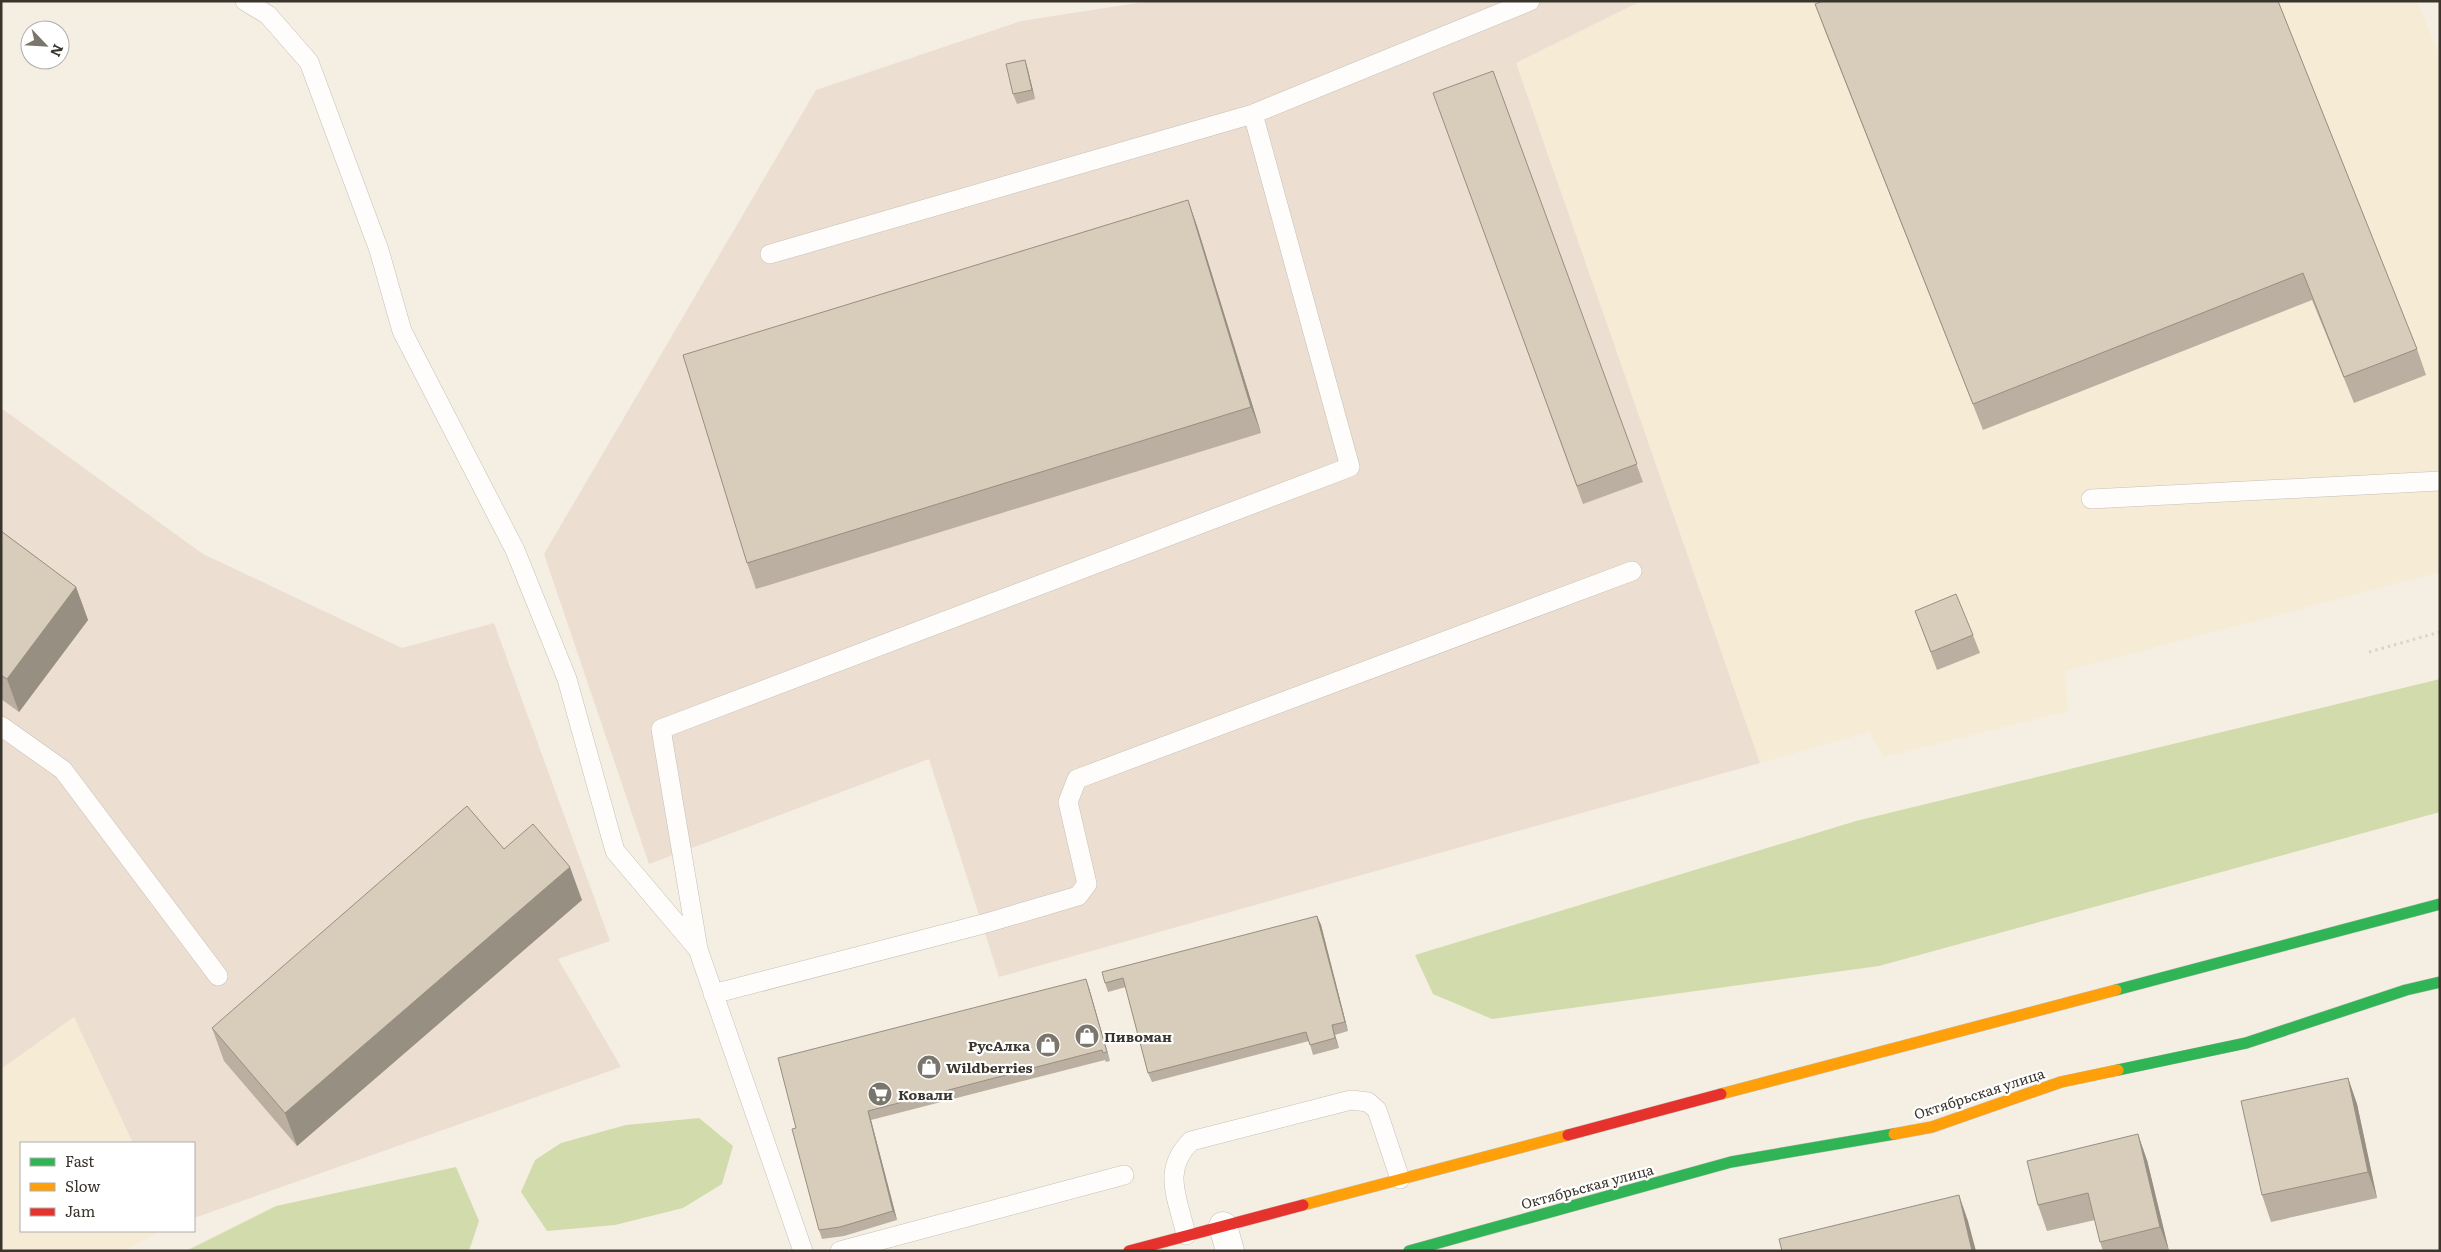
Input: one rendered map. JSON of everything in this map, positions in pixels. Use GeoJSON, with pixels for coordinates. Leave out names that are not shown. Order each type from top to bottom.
{"type":"FeatureCollection","features":[{"type":"Feature","properties":{"kind":"main road"},"geometry":{"type":"LineString","coordinates":[[1129,1251],[1186,1235],[1226,1238],[1400,1179],[2440,904]]}},
{"type":"Feature","properties":{"kind":"main road","name":"Октябрьская улица"},"geometry":{"type":"LineString","coordinates":[[1409,1251],[1731,1162],[1932,1127],[2061,1082],[2246,1042],[2406,990],[2440,982]]}},
{"type":"Feature","properties":{"kind":"lane"},"geometry":{"type":"LineString","coordinates":[[246,1],[268,15],[309,62],[379,250],[402,331],[516,550],[567,679],[615,851],[698,949]]}},
{"type":"Feature","properties":{"kind":"lane"},"geometry":{"type":"LineString","coordinates":[[770,254],[1253,114],[1530,1]]}},
{"type":"Feature","properties":{"kind":"lane"},"geometry":{"type":"LineString","coordinates":[[803,1251],[698,949],[661,729],[1350,467],[1253,114]]}},
{"type":"Feature","properties":{"kind":"lane"},"geometry":{"type":"LineString","coordinates":[[2090,499],[2440,481]]}},
{"type":"Feature","properties":{"kind":"lane"},"geometry":{"type":"LineString","coordinates":[[713,994],[982,924],[1078,896],[1087,884],[1068,802],[1077,779],[1632,572]]}},
{"type":"Feature","properties":{"kind":"lane"},"geometry":{"type":"LineString","coordinates":[[1,726],[63,770],[218,976]]}},
{"type":"Feature","properties":{"kind":"lane"},"geometry":{"type":"LineString","coordinates":[[1186,1235],[1172,1175],[1178,1153],[1191,1141],[1350,1100],[1368,1102],[1377,1110],[1400,1179]]}},
{"type":"Feature","properties":{"kind":"lane"},"geometry":{"type":"LineString","coordinates":[[840,1251],[1124,1175]]}},
{"type":"Feature","properties":{"kind":"path"},"geometry":{"type":"LineString","coordinates":[[2369,652],[2440,632]]}},
{"type":"Feature","properties":{"kind":"shaded area"},"geometry":{"type":"Polygon","coordinates":[[[1150,1],[1641,1],[1516,63],[1760,763],[999,977],[929,759],[649,864],[544,554],[816,90],[1021,21],[1150,1]]]}},
{"type":"Feature","properties":{"kind":"shaded area"},"geometry":{"type":"Polygon","coordinates":[[[1641,1],[2417,1],[2440,57],[2440,572],[2065,671],[2068,711],[1884,757],[1869,732],[1760,763],[1516,63],[1641,1]]]}},
{"type":"Feature","properties":{"kind":"shaded area"},"geometry":{"type":"Polygon","coordinates":[[[1,408],[203,554],[402,648],[494,623],[610,941],[558,959],[621,1067],[195,1218],[195,1142],[133,1142],[74,1017],[1,1069],[1,408]]]}},
{"type":"Feature","properties":{"kind":"shaded area"},"geometry":{"type":"Polygon","coordinates":[[[74,1017],[133,1142],[20,1142],[20,1232],[160,1232],[122,1251],[1,1251],[1,1069],[74,1017]]]}},
{"type":"Feature","properties":{"kind":"green space"},"geometry":{"type":"Polygon","coordinates":[[[2440,679],[2440,812],[1879,966],[1492,1019],[1433,994],[1415,955],[1856,821],[2440,679]]]}},
{"type":"Feature","properties":{"kind":"green space"},"geometry":{"type":"Polygon","coordinates":[[[699,1118],[733,1146],[722,1184],[683,1208],[615,1225],[547,1231],[521,1192],[535,1160],[561,1143],[626,1125],[699,1118]]]}},
{"type":"Feature","properties":{"kind":"green space"},"geometry":{"type":"Polygon","coordinates":[[[456,1167],[479,1221],[469,1251],[186,1251],[276,1206],[456,1167]]]}},
{"type":"Feature","properties":{"kind":"building"},"geometry":{"type":"Polygon","coordinates":[[[1823,1],[2278,1],[2417,349],[2344,377],[2303,273],[1973,404],[1815,4],[1823,1]]]}},
{"type":"Feature","properties":{"kind":"building"},"geometry":{"type":"Polygon","coordinates":[[[1025,60],[1032,90],[1013,94],[1006,64],[1025,60]]]}},
{"type":"Feature","properties":{"kind":"building"},"geometry":{"type":"Polygon","coordinates":[[[1493,71],[1637,464],[1577,486],[1433,93],[1493,71]]]}},
{"type":"Feature","properties":{"kind":"building"},"geometry":{"type":"Polygon","coordinates":[[[1188,200],[1251,407],[747,563],[683,355],[1188,200]]]}},
{"type":"Feature","properties":{"kind":"building"},"geometry":{"type":"Polygon","coordinates":[[[1,531],[76,587],[7,679],[1,675],[1,531]]]}},
{"type":"Feature","properties":{"kind":"building"},"geometry":{"type":"Polygon","coordinates":[[[1956,594],[1973,635],[1931,652],[1915,611],[1956,594]]]}},
{"type":"Feature","properties":{"kind":"building"},"geometry":{"type":"Polygon","coordinates":[[[467,806],[504,849],[533,824],[570,867],[285,1113],[212,1028],[467,806]]]}},
{"type":"Feature","properties":{"kind":"building"},"geometry":{"type":"Polygon","coordinates":[[[1317,916],[1345,1022],[1332,1025],[1335,1038],[1310,1045],[1306,1032],[1148,1073],[1123,978],[1105,983],[1102,972],[1317,916]]]}},
{"type":"Feature","properties":{"kind":"building","name":"Ковали"},"geometry":{"type":"Polygon","coordinates":[[[1086,979],[1107,1052],[1103,1053],[1102,1050],[868,1111],[893,1211],[840,1227],[819,1230],[792,1129],[796,1128],[778,1058],[1086,979]]]}},
{"type":"Feature","properties":{"kind":"building"},"geometry":{"type":"Polygon","coordinates":[[[2348,1078],[2368,1172],[2262,1195],[2241,1101],[2348,1078]]]}},
{"type":"Feature","properties":{"kind":"building"},"geometry":{"type":"Polygon","coordinates":[[[2138,1134],[2160,1227],[2100,1242],[2088,1193],[2038,1205],[2027,1161],[2138,1134]]]}},
{"type":"Feature","properties":{"kind":"building"},"geometry":{"type":"Polygon","coordinates":[[[1959,1195],[1972,1251],[1782,1251],[1779,1239],[1959,1195]]]}},
{"type":"Feature","properties":{"kind":"traffic: fast"},"geometry":{"type":"LineString","coordinates":[[2116,990],[2440,904]]}},
{"type":"Feature","properties":{"kind":"traffic: fast"},"geometry":{"type":"LineString","coordinates":[[2118,1070],[2246,1043],[2406,990],[2440,982]]}},
{"type":"Feature","properties":{"kind":"traffic: fast"},"geometry":{"type":"LineString","coordinates":[[1409,1251],[1731,1162],[1894,1134]]}},
{"type":"Feature","properties":{"kind":"traffic: slow"},"geometry":{"type":"LineString","coordinates":[[1721,1094],[2116,990]]}},
{"type":"Feature","properties":{"kind":"traffic: slow"},"geometry":{"type":"LineString","coordinates":[[1894,1134],[1932,1127],[2061,1082],[2118,1070]]}},
{"type":"Feature","properties":{"kind":"traffic: slow"},"geometry":{"type":"LineString","coordinates":[[1303,1205],[1568,1135]]}},
{"type":"Feature","properties":{"kind":"traffic: jam"},"geometry":{"type":"LineString","coordinates":[[1568,1135],[1721,1094]]}},
{"type":"Feature","properties":{"kind":"traffic: jam"},"geometry":{"type":"LineString","coordinates":[[1129,1251],[1303,1205]]}},
{"type":"Feature","properties":{"kind":"place","name":"Пивоман"},"geometry":{"type":"Point","coordinates":[1087,1036]}},
{"type":"Feature","properties":{"kind":"place","name":"РусАлка"},"geometry":{"type":"Point","coordinates":[1048,1045]}},
{"type":"Feature","properties":{"kind":"place","name":"Wildberries"},"geometry":{"type":"Point","coordinates":[929,1067]}},
{"type":"Feature","properties":{"kind":"place","name":"Ковали"},"geometry":{"type":"Point","coordinates":[880,1094]}}]}
